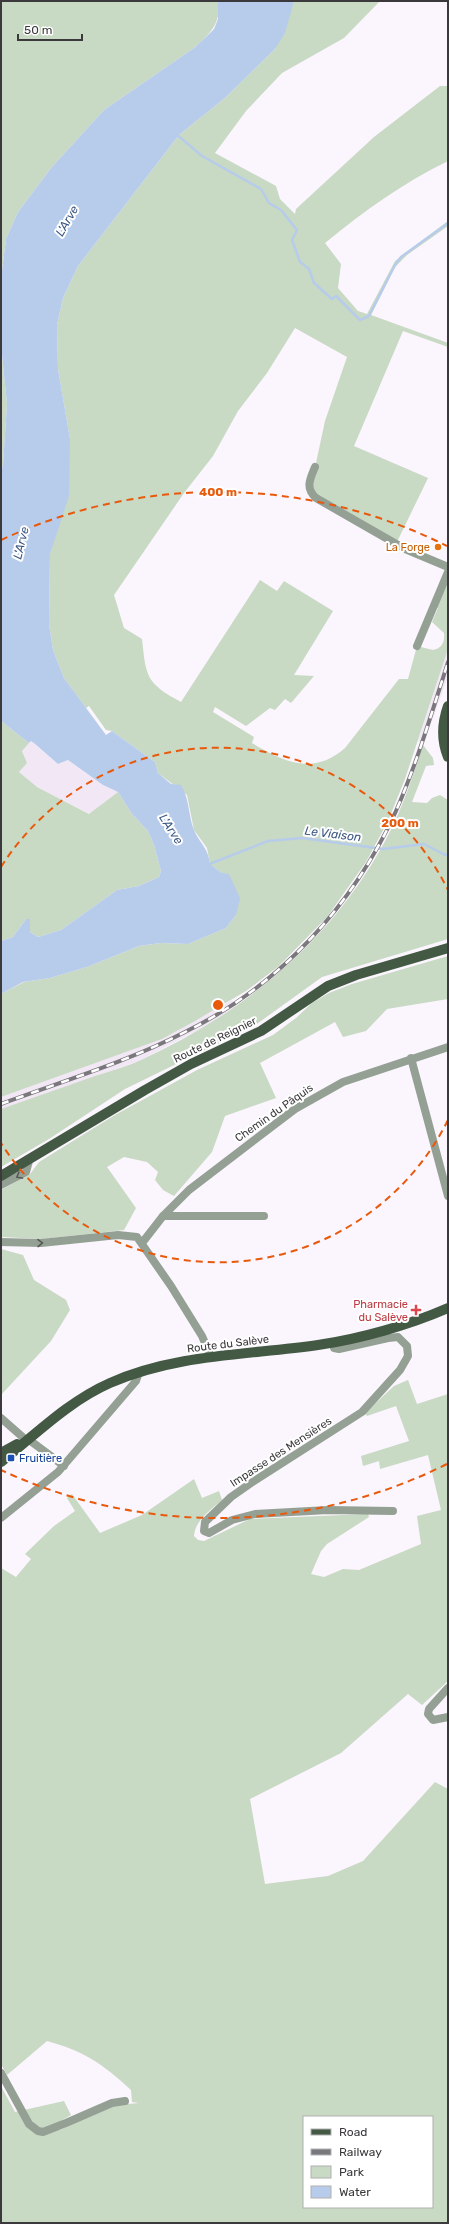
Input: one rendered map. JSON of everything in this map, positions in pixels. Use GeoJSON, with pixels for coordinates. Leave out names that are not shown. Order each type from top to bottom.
{"type":"FeatureCollection","features":[{"type":"Feature","properties":{"kind":"main road"},"geometry":{"type":"LineString","coordinates":[[448,706],[443,728],[444,742],[448,757]]}},
{"type":"Feature","properties":{"kind":"main road","name":"Route de Reignier"},"geometry":{"type":"LineString","coordinates":[[1,1176],[30,1161],[145,1090],[191,1064],[266,1028],[328,986],[356,975],[448,948]]}},
{"type":"Feature","properties":{"kind":"main road","name":"Route du Salève"},"geometry":{"type":"LineString","coordinates":[[1,1462],[27,1440],[88,1394],[112,1382],[139,1372],[183,1361],[332,1342],[414,1321],[448,1308]]}},
{"type":"Feature","properties":{"kind":"main road","name":"Route du Salève"},"geometry":{"type":"LineString","coordinates":[[1,1453],[27,1440]]}},
{"type":"Feature","properties":{"kind":"street"},"geometry":{"type":"LineString","coordinates":[[315,467],[309,485],[310,491],[316,498],[405,549],[448,567]]}},
{"type":"Feature","properties":{"kind":"street"},"geometry":{"type":"LineString","coordinates":[[417,646],[448,572]]}},
{"type":"Feature","properties":{"kind":"street","name":"Chemin du Pâquis"},"geometry":{"type":"LineString","coordinates":[[142,1243],[163,1216],[199,1182],[311,1098],[343,1082],[411,1058],[448,1047]]}},
{"type":"Feature","properties":{"kind":"street"},"geometry":{"type":"LineString","coordinates":[[411,1058],[448,1196]]}},
{"type":"Feature","properties":{"kind":"street"},"geometry":{"type":"LineString","coordinates":[[1,1185],[26,1172],[30,1161]]}},
{"type":"Feature","properties":{"kind":"street"},"geometry":{"type":"LineString","coordinates":[[163,1216],[264,1216]]}},
{"type":"Feature","properties":{"kind":"street"},"geometry":{"type":"LineString","coordinates":[[1,1242],[41,1243],[118,1235],[137,1237],[202,1336],[212,1357]]}},
{"type":"Feature","properties":{"kind":"street","name":"Impasse des Mensières"},"geometry":{"type":"LineString","coordinates":[[332,1342],[334,1348],[339,1349],[398,1337],[407,1346],[408,1356],[400,1370],[362,1412],[251,1483],[232,1497],[205,1522],[204,1531],[209,1532],[232,1520],[260,1513],[328,1510],[393,1511]]}},
{"type":"Feature","properties":{"kind":"street"},"geometry":{"type":"LineString","coordinates":[[1,1518],[64,1466],[136,1381],[139,1372]]}},
{"type":"Feature","properties":{"kind":"street"},"geometry":{"type":"LineString","coordinates":[[1,1418],[27,1440],[64,1466]]}},
{"type":"Feature","properties":{"kind":"street"},"geometry":{"type":"LineString","coordinates":[[448,1688],[429,1709],[428,1714],[433,1720],[448,1717]]}},
{"type":"Feature","properties":{"kind":"street"},"geometry":{"type":"LineString","coordinates":[[1,2073],[29,2124],[38,2131],[43,2132],[112,2103],[125,2101]]}},
{"type":"Feature","properties":{"kind":"shaded area"},"geometry":{"type":"Polygon","coordinates":[[[448,649],[448,677],[423,745],[418,741],[448,649]]]}},
{"type":"Feature","properties":{"kind":"shaded area"},"geometry":{"type":"Polygon","coordinates":[[[31,741],[58,764],[68,760],[103,785],[118,792],[90,814],[37,787],[19,772],[27,763],[22,751],[31,741]]]}},
{"type":"Feature","properties":{"kind":"shaded area"},"geometry":{"type":"Polygon","coordinates":[[[232,1000],[236,1006],[211,1023],[139,1061],[1,1109],[1,1097],[162,1039],[232,1000]]]}},
{"type":"Feature","properties":{"kind":"green space"},"geometry":{"type":"Polygon","coordinates":[[[1,1],[218,1],[219,9],[213,28],[200,43],[104,110],[51,168],[18,212],[6,239],[1,278],[1,1]]]}},
{"type":"Feature","properties":{"kind":"green space"},"geometry":{"type":"Polygon","coordinates":[[[294,1],[380,1],[344,38],[282,73],[246,111],[215,153],[276,186],[280,199],[295,214],[296,209],[374,137],[440,86],[448,86],[448,161],[384,198],[325,243],[341,264],[338,288],[358,311],[367,314],[395,261],[448,221],[448,226],[407,255],[395,267],[371,315],[448,343],[448,347],[403,331],[354,446],[428,478],[396,544],[310,491],[325,421],[347,357],[295,328],[267,373],[238,411],[213,456],[184,493],[114,595],[124,628],[142,639],[145,662],[150,678],[154,684],[181,702],[260,580],[277,591],[284,581],[333,611],[294,675],[314,676],[291,703],[285,699],[275,710],[270,708],[246,726],[215,707],[213,712],[254,737],[252,743],[276,756],[298,763],[310,764],[321,762],[333,757],[345,748],[399,679],[408,679],[417,646],[433,650],[441,646],[444,639],[444,633],[432,622],[438,608],[433,607],[448,574],[448,649],[405,779],[388,821],[366,862],[327,917],[279,966],[246,991],[162,1039],[1,1097],[1,994],[24,982],[50,978],[87,967],[139,946],[161,943],[188,944],[226,928],[236,915],[222,873],[210,864],[207,848],[194,830],[187,795],[158,773],[155,762],[112,731],[106,730],[89,706],[86,708],[64,678],[53,650],[49,624],[50,554],[56,531],[70,439],[58,369],[57,325],[63,298],[78,266],[179,135],[226,97],[275,49],[294,1]]]}},
{"type":"Feature","properties":{"kind":"green space"},"geometry":{"type":"Polygon","coordinates":[[[1,346],[7,404],[3,464],[1,472],[1,346]]]}},
{"type":"Feature","properties":{"kind":"green space"},"geometry":{"type":"Polygon","coordinates":[[[1,721],[29,743],[22,751],[27,763],[19,772],[37,787],[89,814],[118,792],[132,814],[148,831],[154,845],[161,871],[159,877],[139,886],[117,890],[61,930],[38,937],[30,932],[30,919],[26,919],[13,937],[1,941],[1,721]]]}},
{"type":"Feature","properties":{"kind":"green space"},"geometry":{"type":"Polygon","coordinates":[[[423,745],[433,758],[434,765],[426,766],[412,802],[427,803],[432,798],[440,795],[448,800],[448,939],[322,977],[254,1026],[125,1089],[49,1139],[1,1167],[1,1109],[130,1065],[178,1042],[214,1021],[248,997],[280,971],[310,943],[337,912],[362,879],[384,843],[401,807],[423,745]]]}},
{"type":"Feature","properties":{"kind":"green space"},"geometry":{"type":"Polygon","coordinates":[[[448,956],[448,999],[387,1009],[366,1031],[343,1037],[335,1022],[260,1063],[276,1098],[225,1116],[212,1152],[174,1196],[163,1190],[155,1180],[158,1172],[147,1162],[124,1157],[107,1167],[136,1208],[124,1230],[42,1239],[1,1237],[1,1190],[30,1174],[39,1162],[115,1115],[197,1070],[273,1035],[296,1018],[312,1003],[329,993],[352,984],[448,956]]]}},
{"type":"Feature","properties":{"kind":"green space"},"geometry":{"type":"Polygon","coordinates":[[[1,1249],[23,1255],[34,1280],[66,1300],[70,1310],[51,1341],[1,1395],[1,1249]]]}},
{"type":"Feature","properties":{"kind":"green space"},"geometry":{"type":"Polygon","coordinates":[[[408,1380],[417,1404],[448,1394],[448,1681],[422,1705],[408,1694],[341,1753],[250,1799],[265,1884],[328,1876],[363,1861],[435,1782],[448,1789],[448,2223],[1,2223],[1,2086],[15,2112],[64,2101],[71,2115],[59,2122],[60,2130],[117,2105],[139,2103],[132,2102],[131,2090],[102,2066],[72,2049],[47,2041],[7,2075],[1,2064],[1,1568],[16,1577],[31,1559],[25,1554],[54,1526],[75,1511],[67,1498],[72,1494],[100,1533],[142,1515],[194,1479],[202,1498],[219,1491],[222,1500],[200,1520],[197,1525],[194,1536],[198,1540],[204,1541],[250,1519],[368,1514],[369,1517],[327,1544],[321,1551],[311,1574],[324,1577],[343,1569],[359,1570],[421,1544],[417,1516],[441,1510],[428,1455],[380,1469],[379,1461],[363,1466],[361,1456],[409,1441],[396,1406],[367,1416],[365,1413],[394,1386],[408,1380]]]}},
{"type":"Feature","properties":{"kind":"water","name":"L'Arve"},"geometry":{"type":"Polygon","coordinates":[[[218,1],[294,1],[285,33],[275,49],[226,97],[179,135],[78,266],[63,298],[57,325],[58,369],[70,439],[69,496],[50,554],[49,624],[53,650],[64,678],[106,735],[112,731],[155,762],[158,773],[171,784],[181,785],[186,796],[194,830],[208,853],[210,864],[222,873],[229,874],[240,898],[236,915],[226,928],[188,944],[161,943],[139,946],[87,967],[50,978],[23,982],[1,994],[1,941],[13,937],[26,919],[30,919],[30,932],[38,937],[61,930],[117,890],[139,886],[159,877],[161,871],[154,845],[148,831],[132,814],[118,792],[103,785],[68,760],[58,764],[35,744],[31,741],[29,743],[1,721],[1,472],[3,464],[7,404],[1,346],[1,278],[6,239],[18,212],[51,168],[104,110],[194,48],[214,29],[218,19],[218,1]]]}},
{"type":"Feature","properties":{"kind":"waterway"},"geometry":{"type":"LineString","coordinates":[[176,134],[202,156],[261,189],[269,203],[281,210],[297,230],[292,240],[300,262],[309,269],[314,283],[332,299],[336,296],[360,320],[369,316],[395,265],[401,257],[448,223]]}},
{"type":"Feature","properties":{"kind":"waterway","name":"Le Viaison"},"geometry":{"type":"LineString","coordinates":[[207,865],[268,841],[302,838],[383,849],[424,844],[445,855],[448,854]]}},
{"type":"Feature","properties":{"kind":"railway"},"geometry":{"type":"LineString","coordinates":[[1,1104],[118,1062],[185,1032],[219,1013],[252,991],[282,967],[310,940],[335,911],[358,879],[378,846],[396,811],[417,756],[448,662]]}},
{"type":"Feature","properties":{"kind":"place","name":"La Forge"},"geometry":{"type":"Point","coordinates":[438,547]}},
{"type":"Feature","properties":{"kind":"place","name":"Pharmacie du Salève"},"geometry":{"type":"Point","coordinates":[416,1310]}},
{"type":"Feature","properties":{"kind":"place","name":"Fruitière"},"geometry":{"type":"Point","coordinates":[11,1458]}}]}
